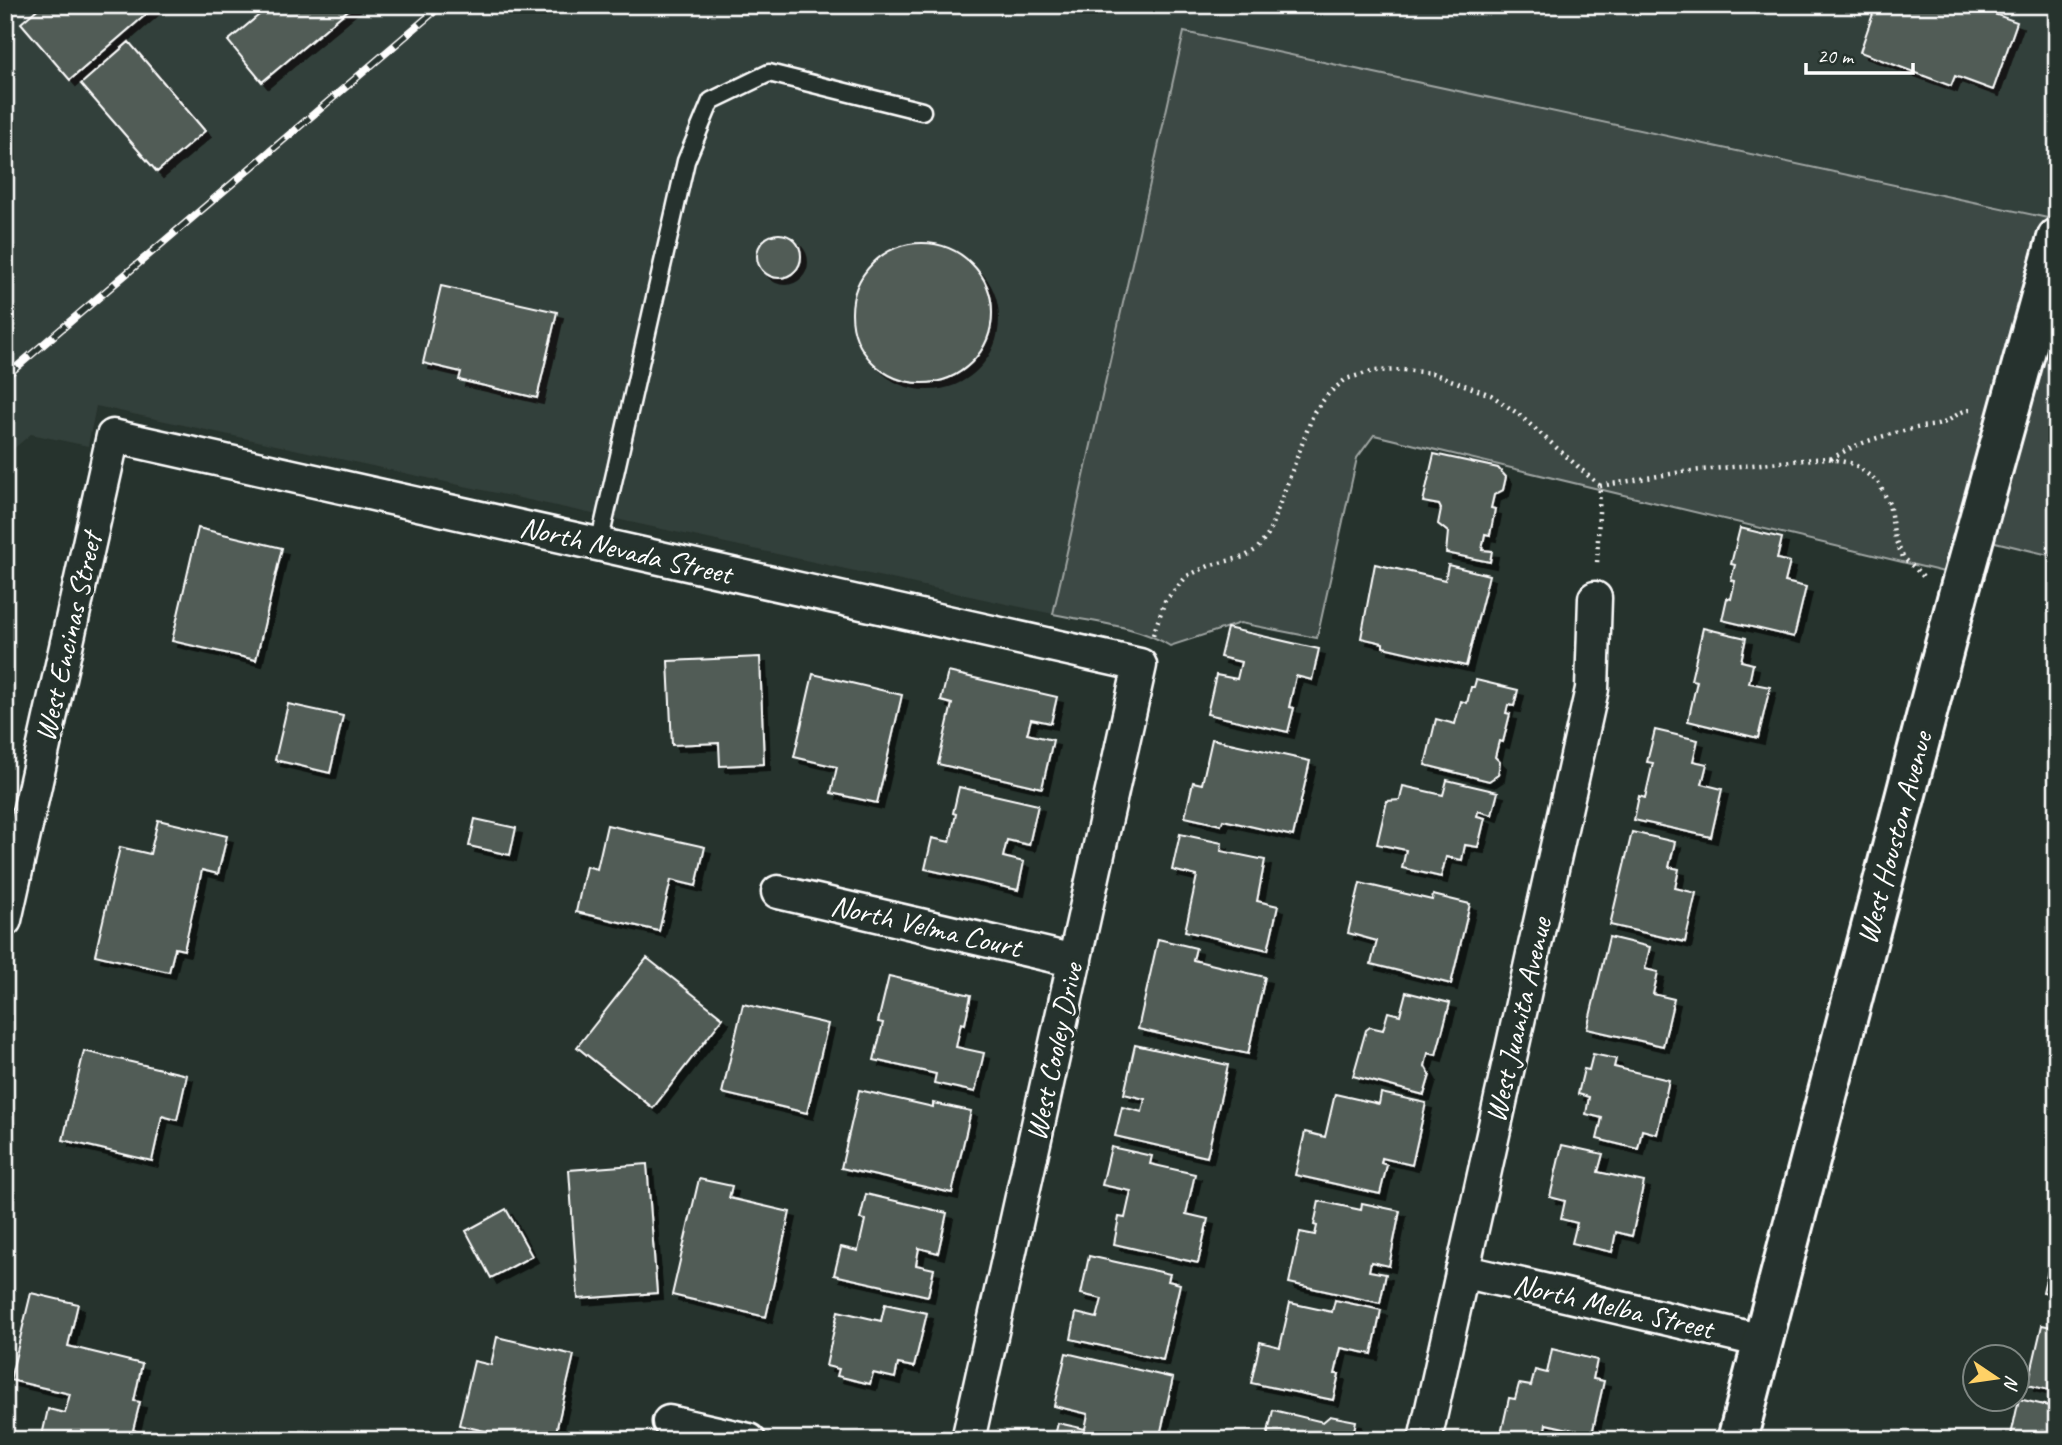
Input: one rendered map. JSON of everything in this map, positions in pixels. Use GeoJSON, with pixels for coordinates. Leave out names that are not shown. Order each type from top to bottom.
{"type":"FeatureCollection","features":[{"type":"Feature","properties":{"kind":"street","name":"West Houston Avenue"},"geometry":{"type":"LineString","coordinates":[[1737,1440],[1958,595],[2057,238]]}},
{"type":"Feature","properties":{"kind":"street","name":"North Nevada Street"},"geometry":{"type":"LineString","coordinates":[[113,436],[1140,665]]}},
{"type":"Feature","properties":{"kind":"street","name":"West Encinas Street"},"geometry":{"type":"LineString","coordinates":[[5,920],[113,436]]}},
{"type":"Feature","properties":{"kind":"street","name":"West Juanita Avenue"},"geometry":{"type":"LineString","coordinates":[[1425,1440],[1592,689],[1595,598]]}},
{"type":"Feature","properties":{"kind":"street","name":"West Cooley Drive"},"geometry":{"type":"LineString","coordinates":[[968,1440],[1140,665]]}},
{"type":"Feature","properties":{"kind":"street","name":"North Velma Court"},"geometry":{"type":"LineString","coordinates":[[778,892],[1074,961]]}},
{"type":"Feature","properties":{"kind":"street","name":"North Melba Street"},"geometry":{"type":"LineString","coordinates":[[1462,1272],[1763,1341]]}},
{"type":"Feature","properties":{"kind":"street"},"geometry":{"type":"LineString","coordinates":[[669,1422],[749,1440]]}},
{"type":"Feature","properties":{"kind":"lane"},"geometry":{"type":"LineString","coordinates":[[599,544],[686,161],[711,101],[769,73],[922,111]]}},
{"type":"Feature","properties":{"kind":"path"},"geometry":{"type":"LineString","coordinates":[[1140,665],[1166,601],[1175,588],[1187,576],[1211,565],[1244,557],[1256,549],[1268,535],[1314,412],[1329,393],[1346,379],[1373,371],[1403,370],[1432,373],[1466,384],[1491,395],[1517,413],[1600,486]]}},
{"type":"Feature","properties":{"kind":"path"},"geometry":{"type":"LineString","coordinates":[[1830,459],[1848,448],[1878,437],[1942,424],[1969,409],[2006,419]]}},
{"type":"Feature","properties":{"kind":"path"},"geometry":{"type":"LineString","coordinates":[[1600,486],[1682,472],[1830,459],[1854,464],[1878,482],[1889,503],[1895,539],[1903,557],[1922,576],[1958,595]]}},
{"type":"Feature","properties":{"kind":"path"},"geometry":{"type":"LineString","coordinates":[[1595,598],[1600,486]]}},
{"type":"Feature","properties":{"kind":"shaded area"},"geometry":{"type":"Polygon","coordinates":[[[5,5],[2057,5],[2057,220],[1184,33],[1053,614],[96,406],[88,446],[31,434],[5,456],[5,5]]]}},
{"type":"Feature","properties":{"kind":"shaded area"},"geometry":{"type":"Polygon","coordinates":[[[1184,32],[2057,220],[2057,557],[1954,532],[1944,572],[1374,435],[1357,458],[1317,638],[1240,623],[1170,646],[1143,633],[1053,614],[1184,32]]]}},
{"type":"Feature","properties":{"kind":"building"},"geometry":{"type":"Polygon","coordinates":[[[42,5],[157,5],[70,80],[21,23],[42,5]]]}},
{"type":"Feature","properties":{"kind":"building"},"geometry":{"type":"Polygon","coordinates":[[[271,5],[354,5],[262,82],[228,41],[271,5]]]}},
{"type":"Feature","properties":{"kind":"building"},"geometry":{"type":"Polygon","coordinates":[[[1876,5],[1997,5],[1994,14],[2017,22],[1993,90],[1955,76],[1951,86],[1860,52],[1876,5]]]}},
{"type":"Feature","properties":{"kind":"building"},"geometry":{"type":"Polygon","coordinates":[[[129,42],[205,131],[157,172],[81,84],[129,42]]]}},
{"type":"Feature","properties":{"kind":"building"},"geometry":{"type":"Polygon","coordinates":[[[779,234],[794,241],[801,256],[794,271],[779,278],[764,271],[757,256],[764,241],[779,234]]]}},
{"type":"Feature","properties":{"kind":"building"},"geometry":{"type":"Polygon","coordinates":[[[922,243],[949,249],[971,264],[986,286],[992,313],[986,340],[971,362],[949,377],[922,383],[895,377],[873,362],[858,340],[852,313],[858,286],[873,264],[895,249],[922,243]]]}},
{"type":"Feature","properties":{"kind":"building"},"geometry":{"type":"Polygon","coordinates":[[[441,286],[557,312],[537,398],[459,380],[461,372],[423,363],[441,286]]]}},
{"type":"Feature","properties":{"kind":"building"},"geometry":{"type":"Polygon","coordinates":[[[1434,454],[1498,468],[1506,477],[1503,490],[1494,495],[1491,508],[1495,509],[1490,535],[1485,534],[1482,550],[1492,551],[1490,562],[1446,553],[1448,532],[1438,524],[1441,509],[1439,505],[1423,502],[1434,454]]]}},
{"type":"Feature","properties":{"kind":"building"},"geometry":{"type":"Polygon","coordinates":[[[198,528],[282,548],[256,660],[172,641],[198,528]]]}},
{"type":"Feature","properties":{"kind":"building"},"geometry":{"type":"Polygon","coordinates":[[[1740,528],[1782,538],[1777,559],[1790,562],[1785,582],[1806,587],[1794,637],[1722,620],[1727,598],[1731,599],[1735,581],[1731,580],[1735,565],[1731,564],[1740,528]]]}},
{"type":"Feature","properties":{"kind":"building"},"geometry":{"type":"Polygon","coordinates":[[[1375,564],[1445,580],[1448,565],[1489,575],[1466,666],[1383,647],[1383,643],[1361,638],[1375,564]]]}},
{"type":"Feature","properties":{"kind":"building"},"geometry":{"type":"Polygon","coordinates":[[[1227,628],[1319,649],[1312,680],[1296,676],[1289,707],[1294,708],[1288,732],[1207,714],[1216,675],[1237,679],[1241,662],[1220,657],[1227,628]]]}},
{"type":"Feature","properties":{"kind":"building"},"geometry":{"type":"Polygon","coordinates":[[[1703,628],[1746,638],[1741,661],[1753,664],[1749,683],[1770,687],[1758,738],[1688,721],[1697,681],[1691,680],[1703,628]]]}},
{"type":"Feature","properties":{"kind":"building"},"geometry":{"type":"Polygon","coordinates":[[[760,657],[764,764],[720,766],[719,743],[672,745],[668,661],[760,657]]]}},
{"type":"Feature","properties":{"kind":"building"},"geometry":{"type":"Polygon","coordinates":[[[948,672],[1057,697],[1051,723],[1031,719],[1027,734],[1053,740],[1042,788],[938,764],[952,704],[941,701],[948,672]]]}},
{"type":"Feature","properties":{"kind":"building"},"geometry":{"type":"Polygon","coordinates":[[[813,674],[902,695],[877,803],[831,793],[837,767],[794,757],[813,674]]]}},
{"type":"Feature","properties":{"kind":"building"},"geometry":{"type":"Polygon","coordinates":[[[1476,680],[1518,690],[1514,706],[1508,705],[1506,713],[1510,714],[1503,742],[1499,741],[1495,757],[1500,762],[1498,775],[1489,781],[1425,765],[1436,719],[1455,724],[1461,701],[1467,703],[1471,687],[1474,687],[1476,680]]]}},
{"type":"Feature","properties":{"kind":"building"},"geometry":{"type":"Polygon","coordinates":[[[288,704],[343,716],[330,773],[275,760],[288,704]]]}},
{"type":"Feature","properties":{"kind":"building"},"geometry":{"type":"Polygon","coordinates":[[[1655,730],[1698,740],[1693,761],[1707,764],[1702,784],[1722,789],[1711,837],[1634,820],[1639,796],[1645,798],[1653,763],[1647,762],[1655,730]]]}},
{"type":"Feature","properties":{"kind":"building"},"geometry":{"type":"Polygon","coordinates":[[[1212,739],[1310,761],[1293,836],[1223,820],[1221,825],[1185,817],[1193,782],[1202,784],[1212,739]]]}},
{"type":"Feature","properties":{"kind":"building"},"geometry":{"type":"Polygon","coordinates":[[[1447,780],[1498,792],[1492,815],[1478,811],[1477,816],[1485,818],[1478,847],[1465,845],[1462,860],[1446,857],[1441,877],[1402,868],[1406,850],[1377,844],[1387,801],[1400,800],[1403,786],[1443,795],[1447,780]]]}},
{"type":"Feature","properties":{"kind":"building"},"geometry":{"type":"Polygon","coordinates":[[[959,787],[1038,805],[1029,845],[1007,840],[1003,857],[1024,862],[1018,890],[925,869],[932,838],[950,842],[959,787]]]}},
{"type":"Feature","properties":{"kind":"building"},"geometry":{"type":"Polygon","coordinates":[[[475,819],[516,828],[510,855],[469,846],[475,819]]]}},
{"type":"Feature","properties":{"kind":"building"},"geometry":{"type":"Polygon","coordinates":[[[158,820],[227,836],[218,874],[202,870],[184,950],[175,948],[169,972],[95,955],[120,847],[150,854],[158,820]]]}},
{"type":"Feature","properties":{"kind":"building"},"geometry":{"type":"Polygon","coordinates":[[[607,825],[705,847],[696,886],[671,880],[659,931],[576,912],[586,866],[597,869],[607,825]]]}},
{"type":"Feature","properties":{"kind":"building"},"geometry":{"type":"Polygon","coordinates":[[[1632,832],[1675,842],[1669,867],[1679,869],[1675,888],[1696,893],[1685,942],[1610,925],[1632,832]]]}},
{"type":"Feature","properties":{"kind":"building"},"geometry":{"type":"Polygon","coordinates":[[[1180,834],[1222,843],[1221,851],[1265,860],[1257,901],[1278,906],[1268,950],[1185,931],[1197,876],[1172,870],[1180,834]]]}},
{"type":"Feature","properties":{"kind":"building"},"geometry":{"type":"Polygon","coordinates":[[[1360,883],[1432,900],[1433,895],[1470,904],[1451,984],[1371,964],[1377,941],[1348,933],[1360,883]]]}},
{"type":"Feature","properties":{"kind":"building"},"geometry":{"type":"Polygon","coordinates":[[[1609,937],[1650,947],[1645,969],[1658,972],[1653,994],[1674,999],[1663,1046],[1587,1029],[1609,937]]]}},
{"type":"Feature","properties":{"kind":"building"},"geometry":{"type":"Polygon","coordinates":[[[1158,939],[1196,948],[1193,960],[1265,977],[1248,1054],[1138,1029],[1158,939]]]}},
{"type":"Feature","properties":{"kind":"building"},"geometry":{"type":"Polygon","coordinates":[[[647,958],[723,1018],[653,1108],[577,1047],[647,958]]]}},
{"type":"Feature","properties":{"kind":"building"},"geometry":{"type":"Polygon","coordinates":[[[889,976],[971,995],[965,1024],[961,1023],[956,1047],[984,1053],[975,1092],[934,1083],[936,1074],[874,1060],[883,1023],[878,1022],[889,976]]]}},
{"type":"Feature","properties":{"kind":"building"},"geometry":{"type":"Polygon","coordinates":[[[1406,992],[1450,1003],[1436,1055],[1428,1053],[1425,1066],[1430,1075],[1424,1095],[1353,1076],[1366,1030],[1370,1027],[1383,1030],[1388,1012],[1400,1015],[1406,992]]]}},
{"type":"Feature","properties":{"kind":"building"},"geometry":{"type":"Polygon","coordinates":[[[743,1004],[828,1024],[807,1113],[722,1093],[743,1004]]]}},
{"type":"Feature","properties":{"kind":"building"},"geometry":{"type":"Polygon","coordinates":[[[1135,1045],[1228,1065],[1207,1157],[1115,1136],[1122,1107],[1142,1112],[1145,1099],[1124,1094],[1135,1045]]]}},
{"type":"Feature","properties":{"kind":"building"},"geometry":{"type":"Polygon","coordinates":[[[84,1051],[187,1075],[177,1120],[162,1116],[152,1161],[63,1140],[84,1051]]]}},
{"type":"Feature","properties":{"kind":"building"},"geometry":{"type":"Polygon","coordinates":[[[1593,1054],[1616,1059],[1614,1067],[1669,1080],[1657,1134],[1642,1130],[1638,1149],[1597,1139],[1602,1118],[1586,1114],[1589,1097],[1578,1094],[1584,1069],[1589,1070],[1593,1054]]]}},
{"type":"Feature","properties":{"kind":"building"},"geometry":{"type":"Polygon","coordinates":[[[859,1090],[933,1107],[933,1103],[971,1111],[952,1193],[841,1168],[859,1090]]]}},
{"type":"Feature","properties":{"kind":"building"},"geometry":{"type":"Polygon","coordinates":[[[1381,1093],[1426,1103],[1412,1165],[1382,1158],[1381,1163],[1387,1165],[1380,1194],[1295,1175],[1305,1132],[1325,1137],[1335,1094],[1379,1104],[1381,1093]]]}},
{"type":"Feature","properties":{"kind":"building"},"geometry":{"type":"Polygon","coordinates":[[[1562,1145],[1603,1154],[1598,1172],[1644,1182],[1632,1236],[1616,1232],[1612,1252],[1572,1243],[1577,1223],[1561,1219],[1565,1201],[1550,1197],[1562,1145]]]}},
{"type":"Feature","properties":{"kind":"building"},"geometry":{"type":"Polygon","coordinates":[[[1111,1147],[1152,1156],[1150,1164],[1195,1174],[1186,1214],[1208,1219],[1198,1263],[1114,1244],[1119,1217],[1125,1218],[1131,1191],[1102,1185],[1111,1147]]]}},
{"type":"Feature","properties":{"kind":"building"},"geometry":{"type":"Polygon","coordinates":[[[647,1164],[657,1293],[578,1299],[569,1170],[647,1164]]]}},
{"type":"Feature","properties":{"kind":"building"},"geometry":{"type":"Polygon","coordinates":[[[699,1179],[732,1186],[729,1198],[790,1212],[766,1317],[672,1295],[699,1179]]]}},
{"type":"Feature","properties":{"kind":"building"},"geometry":{"type":"Polygon","coordinates":[[[866,1194],[947,1213],[938,1253],[919,1248],[916,1265],[934,1269],[928,1296],[834,1275],[841,1247],[858,1251],[865,1220],[860,1219],[866,1194]]]}},
{"type":"Feature","properties":{"kind":"building"},"geometry":{"type":"Polygon","coordinates":[[[1319,1201],[1361,1210],[1362,1203],[1400,1211],[1389,1266],[1371,1262],[1369,1271],[1386,1274],[1380,1303],[1289,1283],[1300,1232],[1315,1235],[1317,1226],[1314,1225],[1319,1201]]]}},
{"type":"Feature","properties":{"kind":"building"},"geometry":{"type":"Polygon","coordinates":[[[506,1209],[532,1256],[491,1278],[466,1231],[506,1209]]]}},
{"type":"Feature","properties":{"kind":"building"},"geometry":{"type":"Polygon","coordinates":[[[2057,1240],[2057,1295],[2043,1292],[2057,1240]]]}},
{"type":"Feature","properties":{"kind":"building"},"geometry":{"type":"Polygon","coordinates":[[[1089,1256],[1170,1274],[1168,1281],[1180,1284],[1163,1360],[1071,1339],[1076,1313],[1097,1318],[1102,1299],[1081,1294],[1089,1256]]]}},
{"type":"Feature","properties":{"kind":"building"},"geometry":{"type":"Polygon","coordinates":[[[31,1293],[78,1304],[68,1346],[142,1364],[134,1401],[140,1402],[133,1430],[136,1431],[134,1440],[41,1440],[48,1409],[65,1413],[70,1394],[10,1380],[31,1293]]]}},
{"type":"Feature","properties":{"kind":"building"},"geometry":{"type":"Polygon","coordinates":[[[1335,1300],[1381,1310],[1372,1354],[1341,1348],[1333,1400],[1251,1383],[1260,1342],[1280,1347],[1290,1303],[1332,1312],[1335,1300]]]}},
{"type":"Feature","properties":{"kind":"building"},"geometry":{"type":"Polygon","coordinates":[[[885,1304],[927,1313],[914,1367],[898,1364],[895,1378],[873,1373],[870,1384],[837,1376],[839,1369],[826,1366],[838,1311],[881,1321],[885,1304]]]}},
{"type":"Feature","properties":{"kind":"building"},"geometry":{"type":"Polygon","coordinates":[[[2042,1325],[2057,1328],[2057,1392],[2030,1385],[2042,1325]]]}},
{"type":"Feature","properties":{"kind":"building"},"geometry":{"type":"Polygon","coordinates":[[[497,1337],[574,1355],[554,1440],[523,1440],[459,1425],[474,1361],[491,1365],[497,1337]]]}},
{"type":"Feature","properties":{"kind":"building"},"geometry":{"type":"Polygon","coordinates":[[[1552,1349],[1597,1360],[1593,1379],[1604,1381],[1592,1434],[1546,1424],[1543,1440],[1524,1440],[1501,1434],[1509,1398],[1515,1399],[1519,1384],[1531,1386],[1535,1370],[1547,1373],[1552,1349]]]}},
{"type":"Feature","properties":{"kind":"building"},"geometry":{"type":"Polygon","coordinates":[[[1066,1353],[1173,1378],[1159,1440],[1054,1440],[1058,1423],[1085,1429],[1088,1414],[1054,1406],[1066,1353]]]}},
{"type":"Feature","properties":{"kind":"building"},"geometry":{"type":"Polygon","coordinates":[[[2030,1402],[2057,1408],[2057,1440],[2010,1440],[2016,1414],[2030,1414],[2030,1402]]]}},
{"type":"Feature","properties":{"kind":"building"},"geometry":{"type":"Polygon","coordinates":[[[1273,1410],[1323,1422],[1330,1416],[1356,1421],[1352,1440],[1270,1440],[1267,1437],[1273,1410]]]}},
{"type":"Feature","properties":{"kind":"railway"},"geometry":{"type":"LineString","coordinates":[[5,377],[442,5]]}}]}
